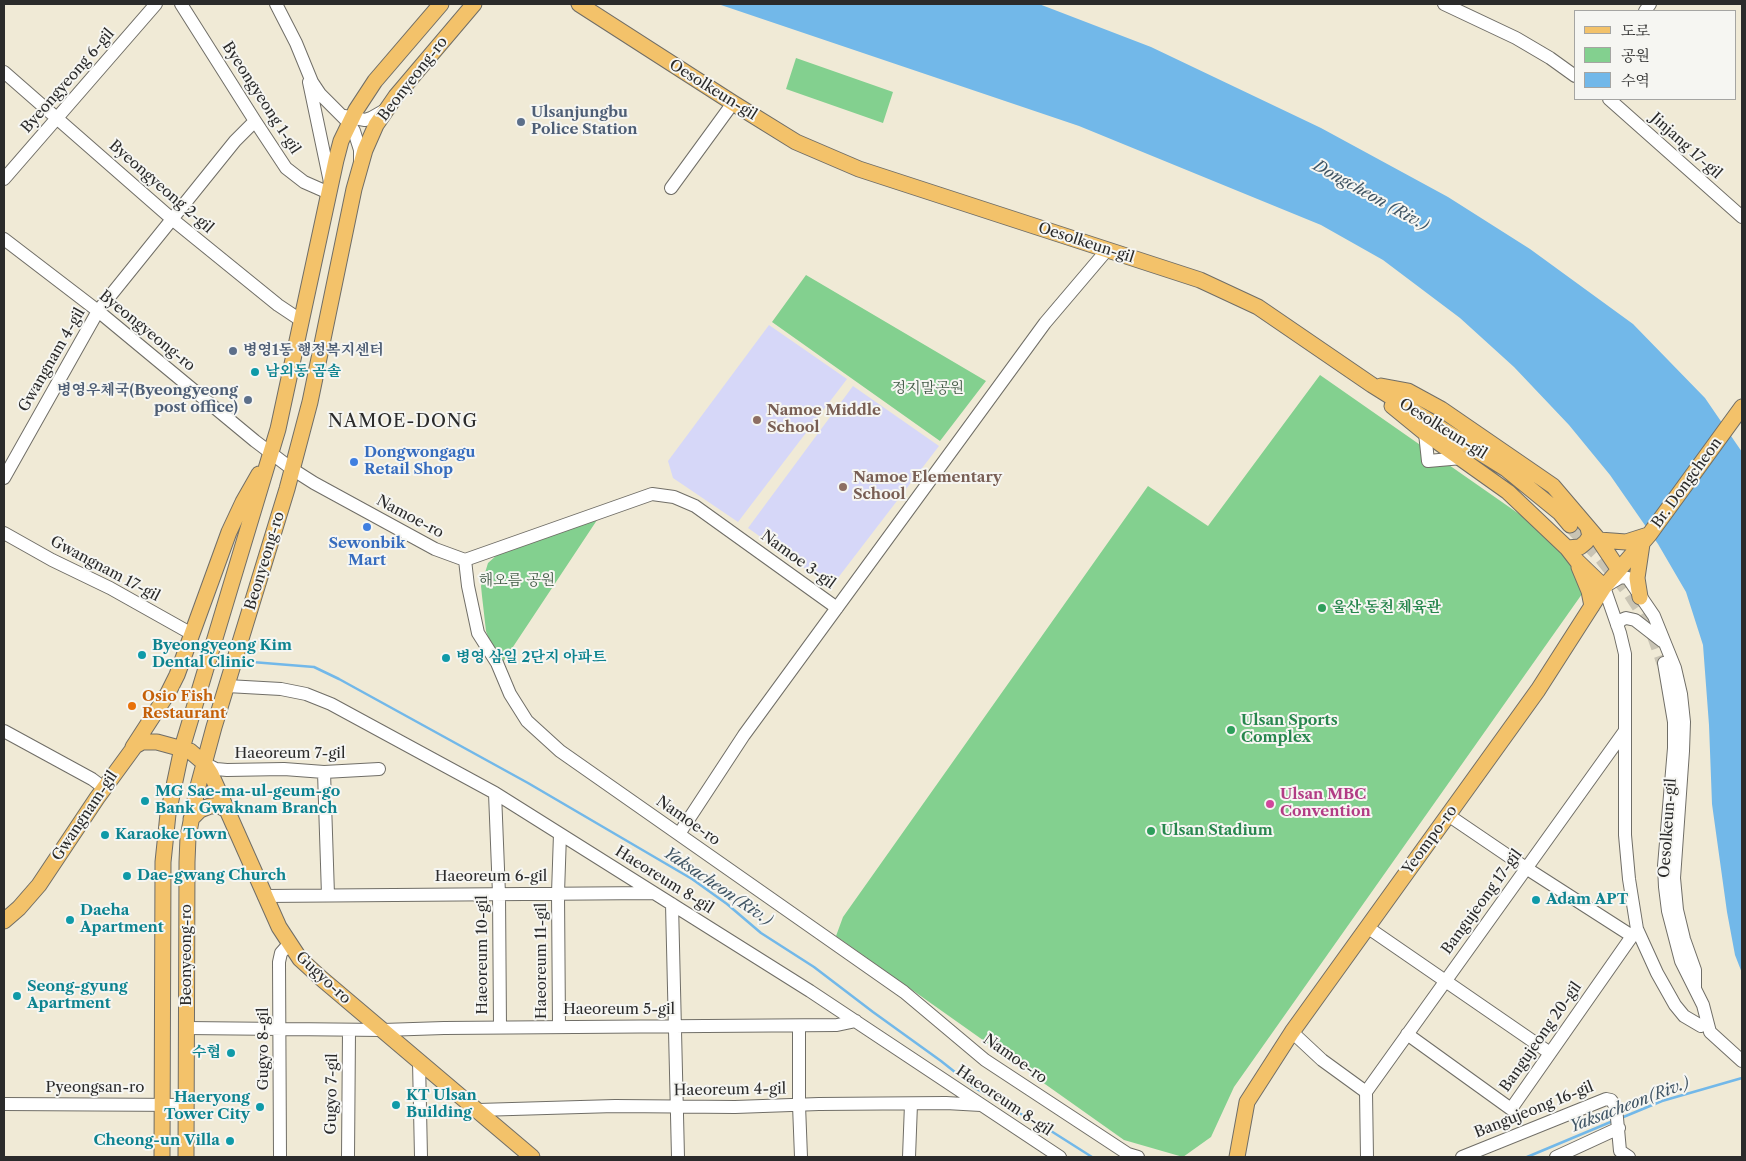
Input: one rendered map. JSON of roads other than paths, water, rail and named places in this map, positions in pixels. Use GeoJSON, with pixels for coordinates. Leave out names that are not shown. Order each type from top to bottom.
{"type":"FeatureCollection","features":[{"type":"Feature","properties":{"kind":"main road","name":"Beonyeong-ro"},"geometry":{"type":"LineString","coordinates":[[162,1157],[163,862],[168,814],[182,748],[271,454],[346,118],[441,4]]}},
{"type":"Feature","properties":{"kind":"main road","name":"Beonyeong-ro"},"geometry":{"type":"LineString","coordinates":[[186,1157],[187,862],[191,819],[204,763],[292,469],[310,402],[359,169],[372,134],[385,110],[408,80],[474,4]]}},
{"type":"Feature","properties":{"kind":"main road","name":"Oesolkeun-gil"},"geometry":{"type":"LineString","coordinates":[[578,4],[796,142],[859,170],[1200,280],[1258,307],[1372,385],[1506,469],[1560,513],[1570,525]]}},
{"type":"Feature","properties":{"kind":"main road"},"geometry":{"type":"LineString","coordinates":[[1372,385],[1397,411],[1508,492],[1567,548],[1604,588]]}},
{"type":"Feature","properties":{"kind":"main road"},"geometry":{"type":"LineString","coordinates":[[1372,385],[1408,391],[1441,409],[1553,486],[1599,540],[1619,570]]}},
{"type":"Feature","properties":{"kind":"main road","name":"Br. Dongcheon"},"geometry":{"type":"LineString","coordinates":[[1646,538],[1742,406]]}},
{"type":"Feature","properties":{"kind":"main road"},"geometry":{"type":"LineString","coordinates":[[130,752],[168,693],[177,675],[228,532],[271,454]]}},
{"type":"Feature","properties":{"kind":"main road"},"geometry":{"type":"LineString","coordinates":[[1567,548],[1580,547],[1586,542],[1590,536],[1588,528]]}},
{"type":"Feature","properties":{"kind":"main road"},"geometry":{"type":"LineString","coordinates":[[1599,540],[1626,542],[1646,538],[1637,578],[1640,597]]}},
{"type":"Feature","properties":{"kind":"main road","name":"Yeompo-ro"},"geometry":{"type":"LineString","coordinates":[[1237,1157],[1247,1102],[1292,1032],[1538,690],[1604,588],[1646,538]]}},
{"type":"Feature","properties":{"kind":"main road"},"geometry":{"type":"LineString","coordinates":[[1577,561],[1589,590],[1592,606]]}},
{"type":"Feature","properties":{"kind":"main road","name":"Gwangnam-gil"},"geometry":{"type":"LineString","coordinates":[[4,921],[20,908],[34,891],[130,752],[142,742],[148,741],[182,748]]}},
{"type":"Feature","properties":{"kind":"main road","name":"Gugyo-ro"},"geometry":{"type":"LineString","coordinates":[[182,748],[190,751],[204,763],[218,787],[264,896],[289,944],[300,959],[322,980],[532,1157]]}},
{"type":"Feature","properties":{"kind":"main road"},"geometry":{"type":"LineString","coordinates":[[191,819],[200,810],[210,806],[220,806],[228,811]]}},
{"type":"Feature","properties":{"kind":"street","name":"Byeongyeong 6-gil"},"geometry":{"type":"LineString","coordinates":[[4,179],[156,4]]}},
{"type":"Feature","properties":{"kind":"street","name":"Byeongyeong 1-gil"},"geometry":{"type":"LineString","coordinates":[[181,4],[286,168],[304,182],[329,189]]}},
{"type":"Feature","properties":{"kind":"street"},"geometry":{"type":"LineString","coordinates":[[276,4],[320,94],[346,118],[358,140],[359,169]]}},
{"type":"Feature","properties":{"kind":"street"},"geometry":{"type":"LineString","coordinates":[[1444,4],[1516,38],[1550,58],[1574,75]]}},
{"type":"Feature","properties":{"kind":"street"},"geometry":{"type":"LineString","coordinates":[[306,67],[329,189]]}},
{"type":"Feature","properties":{"kind":"street","name":"Byeongyeong 2-gil"},"geometry":{"type":"LineString","coordinates":[[4,72],[172,219],[278,305],[302,321]]}},
{"type":"Feature","properties":{"kind":"street","name":"Jinjang 17-gil"},"geometry":{"type":"LineString","coordinates":[[1610,100],[1742,217]]}},
{"type":"Feature","properties":{"kind":"street"},"geometry":{"type":"LineString","coordinates":[[671,188],[733,103]]}},
{"type":"Feature","properties":{"kind":"street"},"geometry":{"type":"LineString","coordinates":[[346,118],[371,118],[385,110]]}},
{"type":"Feature","properties":{"kind":"street","name":"Gwangnam 4-gil"},"geometry":{"type":"LineString","coordinates":[[4,478],[98,311],[235,141],[255,121]]}},
{"type":"Feature","properties":{"kind":"street","name":"Byeongyeong-ro"},"geometry":{"type":"LineString","coordinates":[[4,239],[98,311],[271,454],[292,469]]}},
{"type":"Feature","properties":{"kind":"street","name":"Namoe 3-gil"},"geometry":{"type":"LineString","coordinates":[[466,560],[652,494],[674,497],[696,506],[837,608],[1045,323],[1107,250]]}},
{"type":"Feature","properties":{"kind":"street"},"geometry":{"type":"LineString","coordinates":[[1425,433],[1428,461],[1462,458]]}},
{"type":"Feature","properties":{"kind":"street","name":"Namoe-ro"},"geometry":{"type":"LineString","coordinates":[[292,469],[314,484],[440,552],[466,560],[468,586],[478,633],[497,663],[510,694],[527,721],[560,751],[904,992],[985,1060],[1128,1154],[1138,1157]]}},
{"type":"Feature","properties":{"kind":"street","name":"Gwangnam 17-gil"},"geometry":{"type":"LineString","coordinates":[[4,534],[110,588],[192,634]]}},
{"type":"Feature","properties":{"kind":"street"},"geometry":{"type":"LineString","coordinates":[[1695,988],[1695,970],[1684,939],[1677,910],[1674,878],[1684,722],[1681,694],[1675,668],[1654,616],[1625,576],[1604,588],[1625,654],[1626,835],[1634,932],[1675,1005],[1684,1016],[1701,1026]]}},
{"type":"Feature","properties":{"kind":"street"},"geometry":{"type":"LineString","coordinates":[[679,834],[744,735],[837,608]]}},
{"type":"Feature","properties":{"kind":"street"},"geometry":{"type":"LineString","coordinates":[[1617,624],[1626,618],[1635,620],[1666,644]]}},
{"type":"Feature","properties":{"kind":"street","name":"Oesolkeun-gil"},"geometry":{"type":"LineString","coordinates":[[1664,663],[1674,722],[1674,748],[1664,866],[1664,887],[1668,911],[1681,961],[1703,1005],[1710,1032],[1742,1061]]}},
{"type":"Feature","properties":{"kind":"street","name":"Haeoreum 8-gil"},"geometry":{"type":"LineString","coordinates":[[227,686],[281,689],[306,694],[331,704],[495,793],[856,1021],[1060,1157]]}},
{"type":"Feature","properties":{"kind":"street"},"geometry":{"type":"LineString","coordinates":[[4,731],[92,779],[104,788]]}},
{"type":"Feature","properties":{"kind":"street","name":"Bangujeong 17-gil"},"geometry":{"type":"LineString","coordinates":[[1366,1092],[1624,732]]}},
{"type":"Feature","properties":{"kind":"street","name":"Haeoreum 7-gil"},"geometry":{"type":"LineString","coordinates":[[204,763],[216,769],[227,770],[284,769],[324,772],[379,768]]}},
{"type":"Feature","properties":{"kind":"street"},"geometry":{"type":"LineString","coordinates":[[324,772],[328,895]]}},
{"type":"Feature","properties":{"kind":"street","name":"Haeoreum 10-gil"},"geometry":{"type":"LineString","coordinates":[[495,793],[499,894],[500,1027]]}},
{"type":"Feature","properties":{"kind":"street"},"geometry":{"type":"LineString","coordinates":[[1448,815],[1526,868],[1634,932]]}},
{"type":"Feature","properties":{"kind":"street","name":"Haeoreum 11-gil"},"geometry":{"type":"LineString","coordinates":[[559,1027],[558,893],[560,834]]}},
{"type":"Feature","properties":{"kind":"street","name":"Haeoreum 6-gil"},"geometry":{"type":"LineString","coordinates":[[264,896],[654,893]]}},
{"type":"Feature","properties":{"kind":"street"},"geometry":{"type":"LineString","coordinates":[[672,904],[678,1157]]}},
{"type":"Feature","properties":{"kind":"street"},"geometry":{"type":"LineString","coordinates":[[1368,927],[1550,1054]]}},
{"type":"Feature","properties":{"kind":"street","name":"Bangujeong 20-gil"},"geometry":{"type":"LineString","coordinates":[[1407,1034],[1511,1109],[1634,932]]}},
{"type":"Feature","properties":{"kind":"street","name":"Gugyo 8-gil"},"geometry":{"type":"LineString","coordinates":[[280,1157],[279,962],[281,953],[289,944]]}},
{"type":"Feature","properties":{"kind":"street","name":"Haeoreum 5-gil"},"geometry":{"type":"LineString","coordinates":[[186,1028],[349,1031],[500,1027],[837,1026],[856,1021]]}},
{"type":"Feature","properties":{"kind":"street"},"geometry":{"type":"LineString","coordinates":[[799,1026],[798,1105],[801,1157]]}},
{"type":"Feature","properties":{"kind":"street","name":"Gugyo 7-gil"},"geometry":{"type":"LineString","coordinates":[[348,1157],[349,1031]]}},
{"type":"Feature","properties":{"kind":"street"},"geometry":{"type":"LineString","coordinates":[[1292,1032],[1322,1060],[1366,1092],[1367,1157]]}},
{"type":"Feature","properties":{"kind":"street"},"geometry":{"type":"LineString","coordinates":[[419,1061],[420,1157]]}},
{"type":"Feature","properties":{"kind":"street","name":"Bangujeong 16-gil"},"geometry":{"type":"LineString","coordinates":[[1462,1157],[1602,1100],[1612,1100],[1616,1106],[1619,1128]]}},
{"type":"Feature","properties":{"kind":"street","name":"Pyeongsan-ro"},"geometry":{"type":"LineString","coordinates":[[4,1104],[186,1105]]}},
{"type":"Feature","properties":{"kind":"street"},"geometry":{"type":"LineString","coordinates":[[909,1157],[911,1104]]}},
{"type":"Feature","properties":{"kind":"street","name":"Haeoreum 4-gil"},"geometry":{"type":"LineString","coordinates":[[478,1110],[615,1106],[982,1105]]}},
{"type":"Feature","properties":{"kind":"street"},"geometry":{"type":"LineString","coordinates":[[1556,1157],[1619,1128],[1624,1154]]}},
{"type":"Feature","properties":{"kind":"water","name":"Dongcheon (Riv.)"},"geometry":{"type":"Polygon","coordinates":[[[718,4],[1039,4],[1151,47],[1321,128],[1448,197],[1530,249],[1633,324],[1705,398],[1742,452],[1742,973],[1735,955],[1727,912],[1712,804],[1703,645],[1686,592],[1658,544],[1610,475],[1569,425],[1514,367],[1460,318],[1383,260],[1321,225],[1079,126],[718,4]]]}},
{"type":"Feature","properties":{"kind":"waterway","name":"Yaksacheon(Riv.)"},"geometry":{"type":"LineString","coordinates":[[252,662],[314,667],[339,679],[528,783],[692,879],[727,904],[761,933],[814,967],[975,1088],[1051,1131],[1092,1157]]}},
{"type":"Feature","properties":{"kind":"waterway","name":"Yaksacheon(Riv.)"},"geometry":{"type":"LineString","coordinates":[[1621,1118],[1662,1101],[1742,1078]]}},
{"type":"Feature","properties":{"kind":"waterway","name":"Yaksacheon(Riv.)"},"geometry":{"type":"LineString","coordinates":[[1527,1157],[1613,1121]]}},
{"type":"Feature","properties":{"kind":"tunnel"},"geometry":{"type":"LineString","coordinates":[[1570,525],[1601,557],[1631,594],[1650,623],[1664,663]]}},
{"type":"Feature","properties":{"kind":"place","name":"Ulsanjungbu Police Station"},"geometry":{"type":"Point","coordinates":[521,122]}},
{"type":"Feature","properties":{"kind":"place","name":"병영1동 행정복지센터"},"geometry":{"type":"Point","coordinates":[233,351]}},
{"type":"Feature","properties":{"kind":"place","name":"남외동 곰솔"},"geometry":{"type":"Point","coordinates":[255,372]}},
{"type":"Feature","properties":{"kind":"place","name":"병영우체국(Byeongyeong post office)"},"geometry":{"type":"Point","coordinates":[248,400]}},
{"type":"Feature","properties":{"kind":"place","name":"Namoe Middle School"},"geometry":{"type":"Point","coordinates":[757,420]}},
{"type":"Feature","properties":{"kind":"place","name":"Dongwongagu Retail Shop"},"geometry":{"type":"Point","coordinates":[354,462]}},
{"type":"Feature","properties":{"kind":"place","name":"Namoe Elementary School"},"geometry":{"type":"Point","coordinates":[843,487]}},
{"type":"Feature","properties":{"kind":"place","name":"Sewonbik Mart"},"geometry":{"type":"Point","coordinates":[367,527]}},
{"type":"Feature","properties":{"kind":"place","name":"울산 동천 체육관"},"geometry":{"type":"Point","coordinates":[1322,608]}},
{"type":"Feature","properties":{"kind":"place","name":"Byeongyeong Kim Dental Clinic"},"geometry":{"type":"Point","coordinates":[142,655]}},
{"type":"Feature","properties":{"kind":"place","name":"병영 삼일 2단지 아파트"},"geometry":{"type":"Point","coordinates":[446,658]}},
{"type":"Feature","properties":{"kind":"place","name":"Osio Fish Restaurant"},"geometry":{"type":"Point","coordinates":[132,706]}},
{"type":"Feature","properties":{"kind":"place","name":"Ulsan Sports Complex"},"geometry":{"type":"Point","coordinates":[1231,730]}},
{"type":"Feature","properties":{"kind":"place","name":"MG Sae-ma-ul-geum-go Bank Gwaknam Branch"},"geometry":{"type":"Point","coordinates":[145,801]}},
{"type":"Feature","properties":{"kind":"place","name":"Ulsan MBC Convention"},"geometry":{"type":"Point","coordinates":[1270,804]}},
{"type":"Feature","properties":{"kind":"place","name":"Ulsan Stadium"},"geometry":{"type":"Point","coordinates":[1151,831]}},
{"type":"Feature","properties":{"kind":"place","name":"Karaoke Town"},"geometry":{"type":"Point","coordinates":[105,835]}},
{"type":"Feature","properties":{"kind":"place","name":"Dae-gwang Church"},"geometry":{"type":"Point","coordinates":[127,876]}},
{"type":"Feature","properties":{"kind":"place","name":"Adam APT"},"geometry":{"type":"Point","coordinates":[1536,900]}},
{"type":"Feature","properties":{"kind":"place","name":"Daeha Apartment"},"geometry":{"type":"Point","coordinates":[70,920]}},
{"type":"Feature","properties":{"kind":"place","name":"Seong-gyung Apartment"},"geometry":{"type":"Point","coordinates":[17,996]}},
{"type":"Feature","properties":{"kind":"place","name":"수협"},"geometry":{"type":"Point","coordinates":[231,1053]}},
{"type":"Feature","properties":{"kind":"place","name":"KT Ulsan Building"},"geometry":{"type":"Point","coordinates":[396,1105]}},
{"type":"Feature","properties":{"kind":"place","name":"Haeryong Tower City"},"geometry":{"type":"Point","coordinates":[260,1107]}},
{"type":"Feature","properties":{"kind":"place","name":"Cheong-un Villa"},"geometry":{"type":"Point","coordinates":[230,1141]}},
{"type":"Feature","properties":{"kind":"district","name":"NAMOE-DONG"},"geometry":{"type":"Point","coordinates":[403,422]}},
{"type":"Feature","properties":{"kind":"park label","name":"정지말공원"},"geometry":{"type":"Point","coordinates":[928,389]}},
{"type":"Feature","properties":{"kind":"park label","name":"해오름 공원"},"geometry":{"type":"Point","coordinates":[517,581]}}]}
